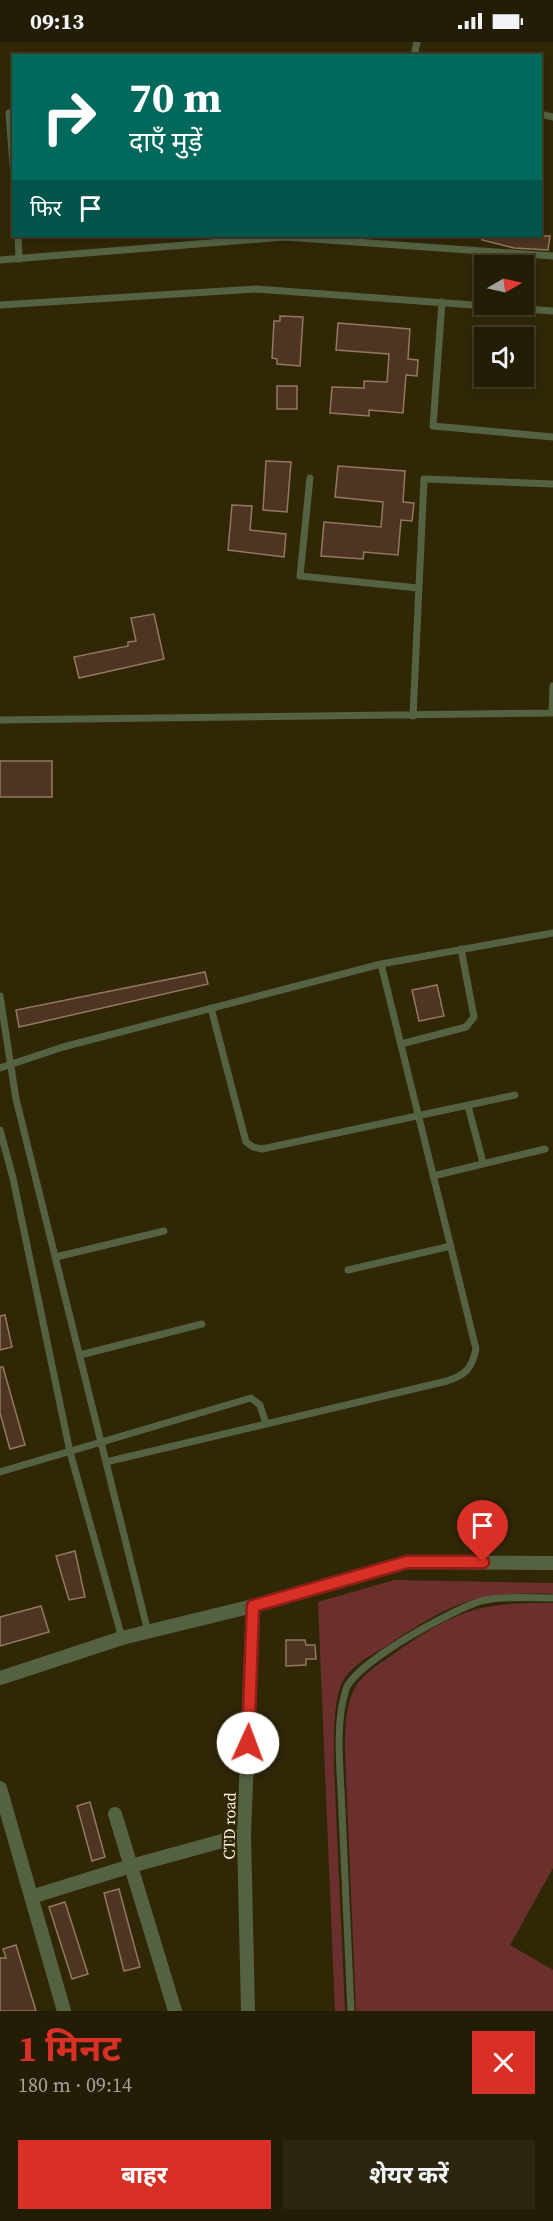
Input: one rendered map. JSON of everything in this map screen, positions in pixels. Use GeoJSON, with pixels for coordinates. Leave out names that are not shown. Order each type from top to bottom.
{"type":"FeatureCollection","features":[{"type":"Feature","properties":{"kind":"street"},"geometry":{"type":"LineString","coordinates":[[0,1678],[122,1638],[253,1606],[407,1562],[553,1563]]}},
{"type":"Feature","properties":{"kind":"street","name":"CTD road"},"geometry":{"type":"LineString","coordinates":[[248,2011],[244,1835],[253,1606]]}},
{"type":"Feature","properties":{"kind":"street"},"geometry":{"type":"LineString","coordinates":[[0,1788],[64,2011]]}},
{"type":"Feature","properties":{"kind":"street"},"geometry":{"type":"LineString","coordinates":[[115,1814],[175,2011]]}},
{"type":"Feature","properties":{"kind":"street"},"geometry":{"type":"LineString","coordinates":[[31,1897],[131,1866],[244,1835]]}},
{"type":"Feature","properties":{"kind":"lane"},"geometry":{"type":"LineString","coordinates":[[0,114],[11,113],[12,135]]}},
{"type":"Feature","properties":{"kind":"lane"},"geometry":{"type":"LineString","coordinates":[[18,237],[19,259]]}},
{"type":"Feature","properties":{"kind":"lane"},"geometry":{"type":"LineString","coordinates":[[0,260],[245,237],[285,237],[553,256]]}},
{"type":"Feature","properties":{"kind":"lane"},"geometry":{"type":"LineString","coordinates":[[0,305],[256,289],[553,311]]}},
{"type":"Feature","properties":{"kind":"lane"},"geometry":{"type":"LineString","coordinates":[[442,302],[433,426],[553,437]]}},
{"type":"Feature","properties":{"kind":"lane"},"geometry":{"type":"LineString","coordinates":[[310,478],[300,576],[418,588]]}},
{"type":"Feature","properties":{"kind":"lane"},"geometry":{"type":"LineString","coordinates":[[413,716],[424,479],[553,484]]}},
{"type":"Feature","properties":{"kind":"lane"},"geometry":{"type":"LineString","coordinates":[[0,720],[552,713],[553,686]]}},
{"type":"Feature","properties":{"kind":"lane"},"geometry":{"type":"LineString","coordinates":[[0,1068],[63,1047],[381,964],[553,933]]}},
{"type":"Feature","properties":{"kind":"lane"},"geometry":{"type":"LineString","coordinates":[[401,1044],[466,1027],[471,1023],[474,1017],[462,949]]}},
{"type":"Feature","properties":{"kind":"lane"},"geometry":{"type":"LineString","coordinates":[[106,1462],[462,1376],[472,1366],[476,1349],[381,964]]}},
{"type":"Feature","properties":{"kind":"lane"},"geometry":{"type":"LineString","coordinates":[[0,996],[10,1066],[148,1632]]}},
{"type":"Feature","properties":{"kind":"lane"},"geometry":{"type":"LineString","coordinates":[[211,1008],[246,1142],[253,1148],[262,1149],[515,1095]]}},
{"type":"Feature","properties":{"kind":"lane"},"geometry":{"type":"LineString","coordinates":[[468,1106],[483,1163]]}},
{"type":"Feature","properties":{"kind":"lane"},"geometry":{"type":"LineString","coordinates":[[0,1130],[13,1178],[70,1452],[122,1638]]}},
{"type":"Feature","properties":{"kind":"lane"},"geometry":{"type":"LineString","coordinates":[[433,1176],[545,1149]]}},
{"type":"Feature","properties":{"kind":"lane"},"geometry":{"type":"LineString","coordinates":[[56,1257],[165,1231]]}},
{"type":"Feature","properties":{"kind":"lane"},"geometry":{"type":"LineString","coordinates":[[348,1269],[451,1246]]}},
{"type":"Feature","properties":{"kind":"lane"},"geometry":{"type":"LineString","coordinates":[[80,1355],[202,1324]]}},
{"type":"Feature","properties":{"kind":"lane"},"geometry":{"type":"LineString","coordinates":[[0,1473],[250,1398],[260,1405],[266,1424]]}},
{"type":"Feature","properties":{"kind":"lane"},"geometry":{"type":"LineString","coordinates":[[351,2011],[340,1754],[346,1689],[361,1671],[435,1620],[460,1608],[493,1599],[553,1598]]}},
{"type":"Feature","properties":{"kind":"shaded area"},"geometry":{"type":"Polygon","coordinates":[[[394,1580],[553,1583],[553,1594],[502,1595],[463,1603],[446,1610],[362,1661],[343,1681],[336,1708],[334,1745],[345,2011],[335,2011],[318,1602],[394,1580]]]}},
{"type":"Feature","properties":{"kind":"shaded area"},"geometry":{"type":"Polygon","coordinates":[[[553,1603],[553,1868],[510,1945],[553,1970],[553,2011],[356,2011],[345,1750],[347,1713],[353,1692],[360,1680],[375,1667],[450,1619],[485,1607],[553,1603]]]}},
{"type":"Feature","properties":{"kind":"building"},"geometry":{"type":"Polygon","coordinates":[[[550,236],[548,250],[514,248],[482,240],[482,237],[550,236]]]}},
{"type":"Feature","properties":{"kind":"building"},"geometry":{"type":"Polygon","coordinates":[[[280,316],[303,317],[300,366],[277,364],[277,359],[272,358],[274,321],[280,321],[280,316]]]}},
{"type":"Feature","properties":{"kind":"building"},"geometry":{"type":"Polygon","coordinates":[[[338,323],[410,329],[408,359],[418,360],[417,376],[406,375],[403,413],[369,410],[369,416],[330,413],[332,387],[364,388],[364,381],[387,382],[389,354],[336,350],[338,323]]]}},
{"type":"Feature","properties":{"kind":"building"},"geometry":{"type":"Polygon","coordinates":[[[277,386],[297,386],[297,409],[277,409],[277,386]]]}},
{"type":"Feature","properties":{"kind":"building"},"geometry":{"type":"Polygon","coordinates":[[[266,461],[291,462],[287,512],[263,510],[266,461]]]}},
{"type":"Feature","properties":{"kind":"building"},"geometry":{"type":"Polygon","coordinates":[[[338,466],[405,471],[403,502],[414,503],[412,521],[401,520],[398,555],[364,552],[363,559],[321,556],[324,522],[381,527],[383,502],[335,497],[338,466]]]}},
{"type":"Feature","properties":{"kind":"building"},"geometry":{"type":"Polygon","coordinates":[[[232,505],[252,506],[250,530],[286,534],[284,557],[228,550],[232,505]]]}},
{"type":"Feature","properties":{"kind":"building"},"geometry":{"type":"Polygon","coordinates":[[[154,614],[164,659],[79,678],[74,657],[128,646],[128,642],[136,641],[131,618],[154,614]]]}},
{"type":"Feature","properties":{"kind":"building"},"geometry":{"type":"Polygon","coordinates":[[[0,761],[52,761],[52,797],[0,797],[0,761]]]}},
{"type":"Feature","properties":{"kind":"building"},"geometry":{"type":"Polygon","coordinates":[[[205,972],[208,984],[19,1027],[16,1010],[205,972]]]}},
{"type":"Feature","properties":{"kind":"building"},"geometry":{"type":"Polygon","coordinates":[[[437,985],[444,1016],[419,1021],[412,990],[437,985]]]}},
{"type":"Feature","properties":{"kind":"building"},"geometry":{"type":"Polygon","coordinates":[[[5,1315],[12,1347],[0,1350],[0,1316],[5,1315]]]}},
{"type":"Feature","properties":{"kind":"building"},"geometry":{"type":"Polygon","coordinates":[[[0,1367],[3,1367],[25,1445],[10,1449],[0,1413],[0,1367]]]}},
{"type":"Feature","properties":{"kind":"building"},"geometry":{"type":"Polygon","coordinates":[[[75,1551],[85,1597],[69,1600],[56,1556],[75,1551]]]}},
{"type":"Feature","properties":{"kind":"building"},"geometry":{"type":"Polygon","coordinates":[[[41,1606],[49,1632],[0,1646],[0,1617],[41,1606]]]}},
{"type":"Feature","properties":{"kind":"building"},"geometry":{"type":"Polygon","coordinates":[[[286,1640],[305,1640],[306,1645],[315,1645],[316,1659],[306,1659],[306,1665],[286,1666],[286,1640]]]}},
{"type":"Feature","properties":{"kind":"building"},"geometry":{"type":"Polygon","coordinates":[[[90,1802],[105,1857],[92,1861],[77,1806],[90,1802]]]}},
{"type":"Feature","properties":{"kind":"building"},"geometry":{"type":"Polygon","coordinates":[[[119,1889],[140,1967],[124,1971],[104,1893],[119,1889]]]}},
{"type":"Feature","properties":{"kind":"building"},"geometry":{"type":"Polygon","coordinates":[[[65,1902],[88,1974],[72,1979],[49,1907],[65,1902]]]}},
{"type":"Feature","properties":{"kind":"building"},"geometry":{"type":"Polygon","coordinates":[[[16,1945],[36,2011],[0,2011],[0,1958],[6,1958],[3,1949],[16,1945]]]}},
{"type":"Feature","properties":{"kind":"route"},"geometry":{"type":"LineString","coordinates":[[248,1743],[253,1606],[407,1562],[437,1560],[483,1562]]}}]}
